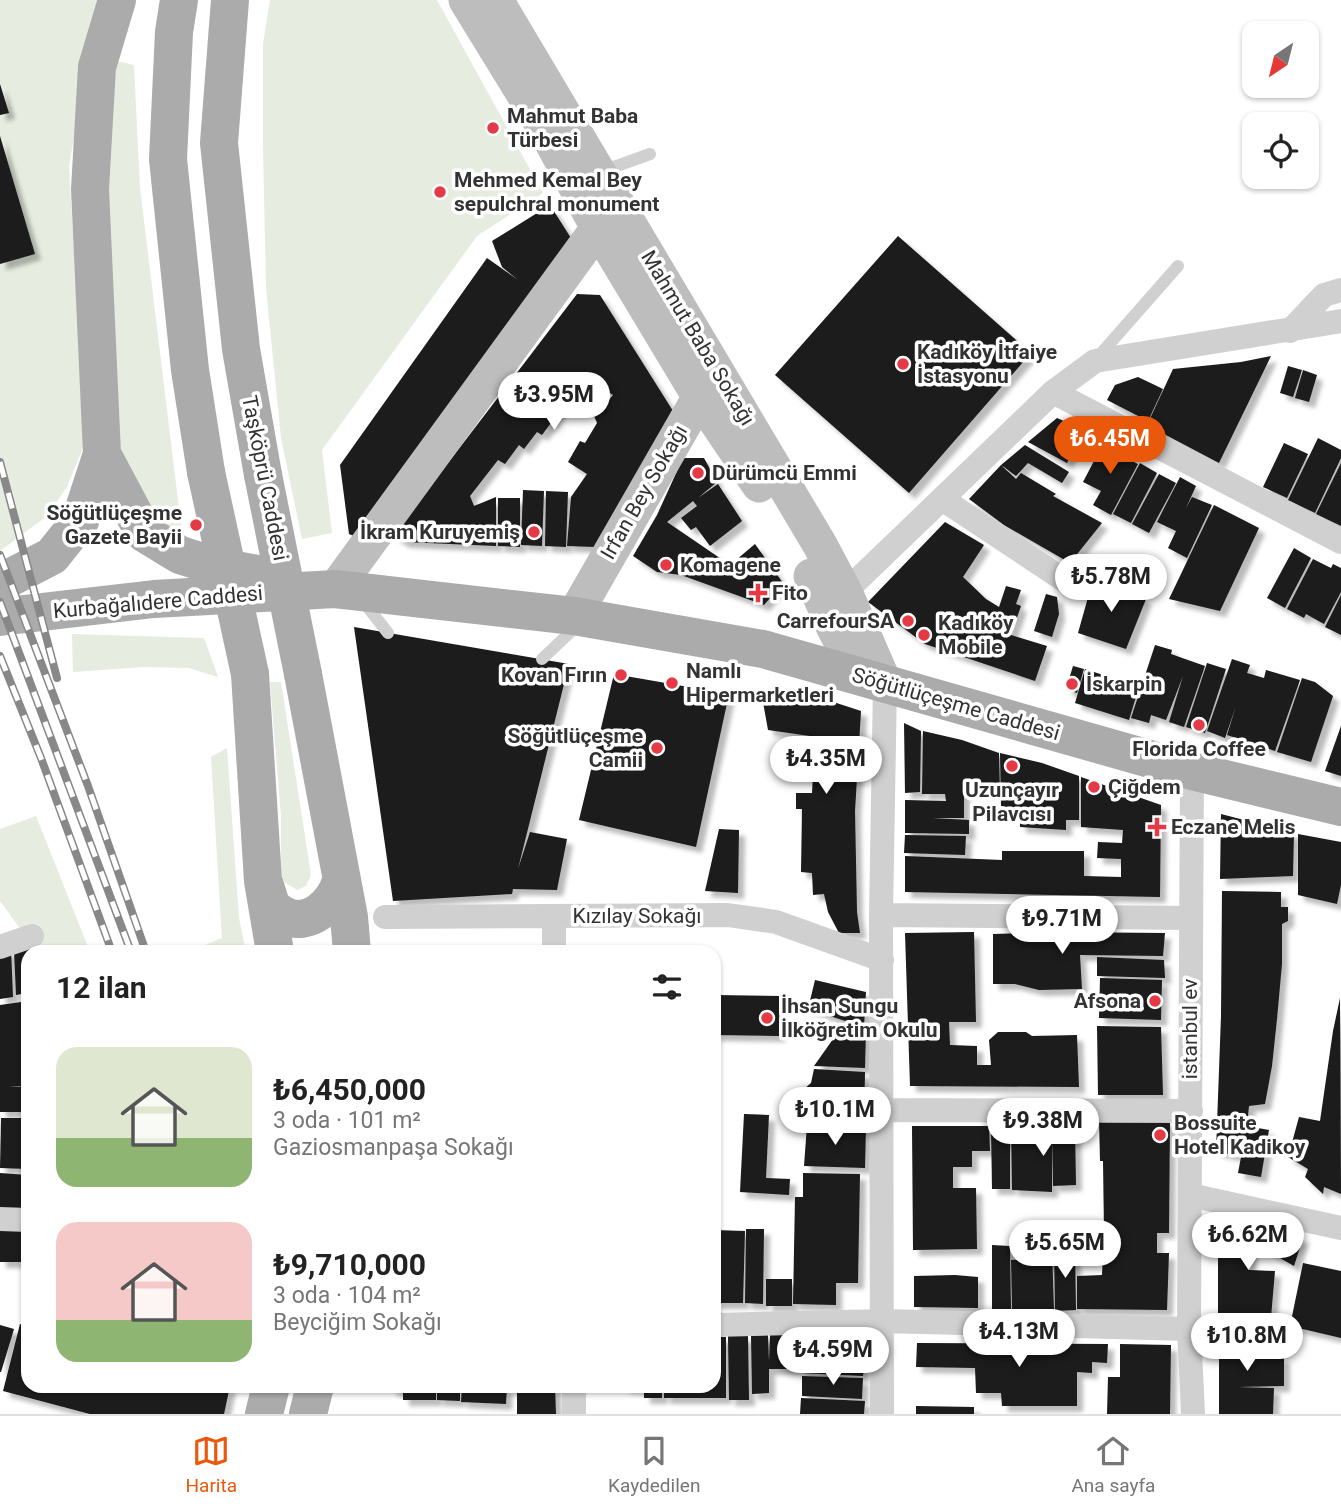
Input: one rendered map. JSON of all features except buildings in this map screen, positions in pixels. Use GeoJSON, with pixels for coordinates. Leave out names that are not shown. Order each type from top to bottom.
{"type":"FeatureCollection","features":[{"type":"Feature","properties":{"kind":"main road"},"geometry":{"type":"LineString","coordinates":[[0,583],[52,556],[73,530],[80,521],[102,454],[90,189],[97,67],[117,0]]}},
{"type":"Feature","properties":{"kind":"main road"},"geometry":{"type":"LineString","coordinates":[[179,0],[174,32],[168,159],[190,370],[206,472],[250,674],[263,881],[274,945]]}},
{"type":"Feature","properties":{"kind":"main road","name":"Taşköprü Caddesi"},"geometry":{"type":"LineString","coordinates":[[231,1],[219,143],[241,349],[349,917],[351,945]]}},
{"type":"Feature","properties":{"kind":"main road"},"geometry":{"type":"LineString","coordinates":[[102,454],[144,533],[180,555],[336,590]]}},
{"type":"Feature","properties":{"kind":"main road","name":"Söğütlüçeşme Caddesi"},"geometry":{"type":"LineString","coordinates":[[336,590],[580,617],[763,649],[1192,771],[1341,807]]}},
{"type":"Feature","properties":{"kind":"main road","name":"Kurbağalıdere Caddesi"},"geometry":{"type":"LineString","coordinates":[[0,617],[154,599],[336,590]]}},
{"type":"Feature","properties":{"kind":"main road"},"geometry":{"type":"LineString","coordinates":[[263,881],[274,909],[286,917],[296,919],[322,910],[338,893],[341,881]]}},
{"type":"Feature","properties":{"kind":"main road"},"geometry":{"type":"LineString","coordinates":[[264,1414],[269,1393]]}},
{"type":"Feature","properties":{"kind":"main road"},"geometry":{"type":"LineString","coordinates":[[308,1414],[314,1393]]}},
{"type":"Feature","properties":{"kind":"street","name":"Mahmut Baba Sokağı"},"geometry":{"type":"LineString","coordinates":[[480,6],[600,173],[764,494],[818,589],[833,626],[872,680]]}},
{"type":"Feature","properties":{"kind":"street","name":"Mahmut Baba Sokağı"},"geometry":{"type":"LineString","coordinates":[[480,6],[598,228],[820,545],[845,592],[872,680]]}},
{"type":"Feature","properties":{"kind":"street"},"geometry":{"type":"LineString","coordinates":[[336,590],[598,228]]}},
{"type":"Feature","properties":{"kind":"street"},"geometry":{"type":"LineString","coordinates":[[1290,331],[1324,295],[1341,290]]}},
{"type":"Feature","properties":{"kind":"street"},"geometry":{"type":"LineString","coordinates":[[845,592],[1053,392],[1095,361],[1341,321]]}},
{"type":"Feature","properties":{"kind":"street","name":"Irfan Bey Sokağı"},"geometry":{"type":"LineString","coordinates":[[580,617],[707,383]]}},
{"type":"Feature","properties":{"kind":"street"},"geometry":{"type":"LineString","coordinates":[[1053,392],[1341,542]]}},
{"type":"Feature","properties":{"kind":"street"},"geometry":{"type":"LineString","coordinates":[[942,499],[1064,580]]}},
{"type":"Feature","properties":{"kind":"street"},"geometry":{"type":"LineString","coordinates":[[872,680],[882,960],[883,1414]]}},
{"type":"Feature","properties":{"kind":"street","name":"istanbul ev"},"geometry":{"type":"LineString","coordinates":[[1192,771],[1189,1329],[1193,1414]]}},
{"type":"Feature","properties":{"kind":"street","name":"Kızılay Sokağı"},"geometry":{"type":"LineString","coordinates":[[384,917],[728,915],[776,922],[882,960]]}},
{"type":"Feature","properties":{"kind":"street"},"geometry":{"type":"LineString","coordinates":[[881,915],[1190,918]]}},
{"type":"Feature","properties":{"kind":"street"},"geometry":{"type":"LineString","coordinates":[[554,916],[554,945]]}},
{"type":"Feature","properties":{"kind":"street"},"geometry":{"type":"LineString","coordinates":[[0,947],[32,936]]}},
{"type":"Feature","properties":{"kind":"street"},"geometry":{"type":"LineString","coordinates":[[883,1110],[1191,1111]]}},
{"type":"Feature","properties":{"kind":"street"},"geometry":{"type":"LineString","coordinates":[[1190,1195],[1341,1228]]}},
{"type":"Feature","properties":{"kind":"street"},"geometry":{"type":"LineString","coordinates":[[0,1219],[21,1220]]}},
{"type":"Feature","properties":{"kind":"street"},"geometry":{"type":"LineString","coordinates":[[721,1325],[884,1321],[1189,1329]]}},
{"type":"Feature","properties":{"kind":"street"},"geometry":{"type":"LineString","coordinates":[[574,1393],[574,1414]]}},
{"type":"Feature","properties":{"kind":"lane"},"geometry":{"type":"LineString","coordinates":[[600,173],[650,154]]}},
{"type":"Feature","properties":{"kind":"lane"},"geometry":{"type":"LineString","coordinates":[[1095,361],[1178,267]]}},
{"type":"Feature","properties":{"kind":"lane"},"geometry":{"type":"LineString","coordinates":[[336,590],[388,633]]}},
{"type":"Feature","properties":{"kind":"lane"},"geometry":{"type":"LineString","coordinates":[[542,659],[580,617]]}},
{"type":"Feature","properties":{"kind":"shaded area"},"geometry":{"type":"Polygon","coordinates":[[[0,0],[98,0],[69,166],[85,443],[67,487],[47,516],[0,551],[0,0]]]}},
{"type":"Feature","properties":{"kind":"shaded area"},"geometry":{"type":"Polygon","coordinates":[[[270,0],[437,0],[543,193],[477,236],[322,450],[332,533],[302,539],[281,438],[266,288],[263,44],[270,0]]]}},
{"type":"Feature","properties":{"kind":"shaded area"},"geometry":{"type":"Polygon","coordinates":[[[117,61],[134,65],[140,188],[182,533],[165,525],[141,503],[128,476],[115,427],[106,125],[117,61]]]}},
{"type":"Feature","properties":{"kind":"shaded area"},"geometry":{"type":"Polygon","coordinates":[[[72,634],[204,638],[218,677],[189,668],[144,667],[73,672],[72,634]]]}},
{"type":"Feature","properties":{"kind":"shaded area"},"geometry":{"type":"Polygon","coordinates":[[[270,682],[281,682],[311,875],[306,886],[297,890],[284,882],[281,872],[281,816],[270,682]]]}},
{"type":"Feature","properties":{"kind":"shaded area"},"geometry":{"type":"Polygon","coordinates":[[[227,748],[239,918],[245,945],[205,945],[222,938],[211,757],[227,748]]]}},
{"type":"Feature","properties":{"kind":"shaded area"},"geometry":{"type":"Polygon","coordinates":[[[36,816],[87,945],[32,945],[0,901],[0,829],[36,816]]]}},
{"type":"Feature","properties":{"kind":"railway"},"geometry":{"type":"LineString","coordinates":[[0,462],[57,678]]}},
{"type":"Feature","properties":{"kind":"railway"},"geometry":{"type":"LineString","coordinates":[[0,555],[88,786],[144,945]]}},
{"type":"Feature","properties":{"kind":"railway"},"geometry":{"type":"LineString","coordinates":[[0,602],[128,945]]}},
{"type":"Feature","properties":{"kind":"railway"},"geometry":{"type":"LineString","coordinates":[[0,656],[41,758],[109,945]]}},
{"type":"Feature","properties":{"kind":"place","name":"Mahmut Baba Türbesi"},"geometry":{"type":"Point","coordinates":[493,128]}},
{"type":"Feature","properties":{"kind":"place","name":"Mehmed Kemal Bey sepulchral monument"},"geometry":{"type":"Point","coordinates":[440,192]}},
{"type":"Feature","properties":{"kind":"place","name":"Kadıköy İtfaiye İstasyonu"},"geometry":{"type":"Point","coordinates":[903,364]}},
{"type":"Feature","properties":{"kind":"place","name":"Dürümcü Emmi"},"geometry":{"type":"Point","coordinates":[698,473]}},
{"type":"Feature","properties":{"kind":"place","name":"Söğütlüçeşme Gazete Bayii"},"geometry":{"type":"Point","coordinates":[196,525]}},
{"type":"Feature","properties":{"kind":"place","name":"İkram Kuruyemiş"},"geometry":{"type":"Point","coordinates":[534,532]}},
{"type":"Feature","properties":{"kind":"place","name":"Komagene"},"geometry":{"type":"Point","coordinates":[666,565]}},
{"type":"Feature","properties":{"kind":"place","name":"Fito"},"geometry":{"type":"Point","coordinates":[758,593]}},
{"type":"Feature","properties":{"kind":"place","name":"CarrefourSA"},"geometry":{"type":"Point","coordinates":[908,621]}},
{"type":"Feature","properties":{"kind":"place","name":"Kadıköy Mobile"},"geometry":{"type":"Point","coordinates":[924,635]}},
{"type":"Feature","properties":{"kind":"place","name":"Kovan Fırın"},"geometry":{"type":"Point","coordinates":[621,675]}},
{"type":"Feature","properties":{"kind":"place","name":"Namlı Hipermarketleri"},"geometry":{"type":"Point","coordinates":[672,683]}},
{"type":"Feature","properties":{"kind":"place","name":"İskarpin"},"geometry":{"type":"Point","coordinates":[1072,684]}},
{"type":"Feature","properties":{"kind":"place","name":"Florida Coffee"},"geometry":{"type":"Point","coordinates":[1199,725]}},
{"type":"Feature","properties":{"kind":"place","name":"Söğütlüçeşme Camii"},"geometry":{"type":"Point","coordinates":[657,748]}},
{"type":"Feature","properties":{"kind":"place","name":"Uzunçayır Pilavcısı"},"geometry":{"type":"Point","coordinates":[1012,766]}},
{"type":"Feature","properties":{"kind":"place","name":"Çiğdem"},"geometry":{"type":"Point","coordinates":[1094,787]}},
{"type":"Feature","properties":{"kind":"place","name":"Eczane Melis"},"geometry":{"type":"Point","coordinates":[1157,827]}},
{"type":"Feature","properties":{"kind":"place","name":"Afsona"},"geometry":{"type":"Point","coordinates":[1155,1001]}},
{"type":"Feature","properties":{"kind":"place","name":"İhsan Sungu İlköğretim Okulu"},"geometry":{"type":"Point","coordinates":[767,1018]}},
{"type":"Feature","properties":{"kind":"place","name":"Bossuite Hotel Kadikoy"},"geometry":{"type":"Point","coordinates":[1160,1135]}}]}
